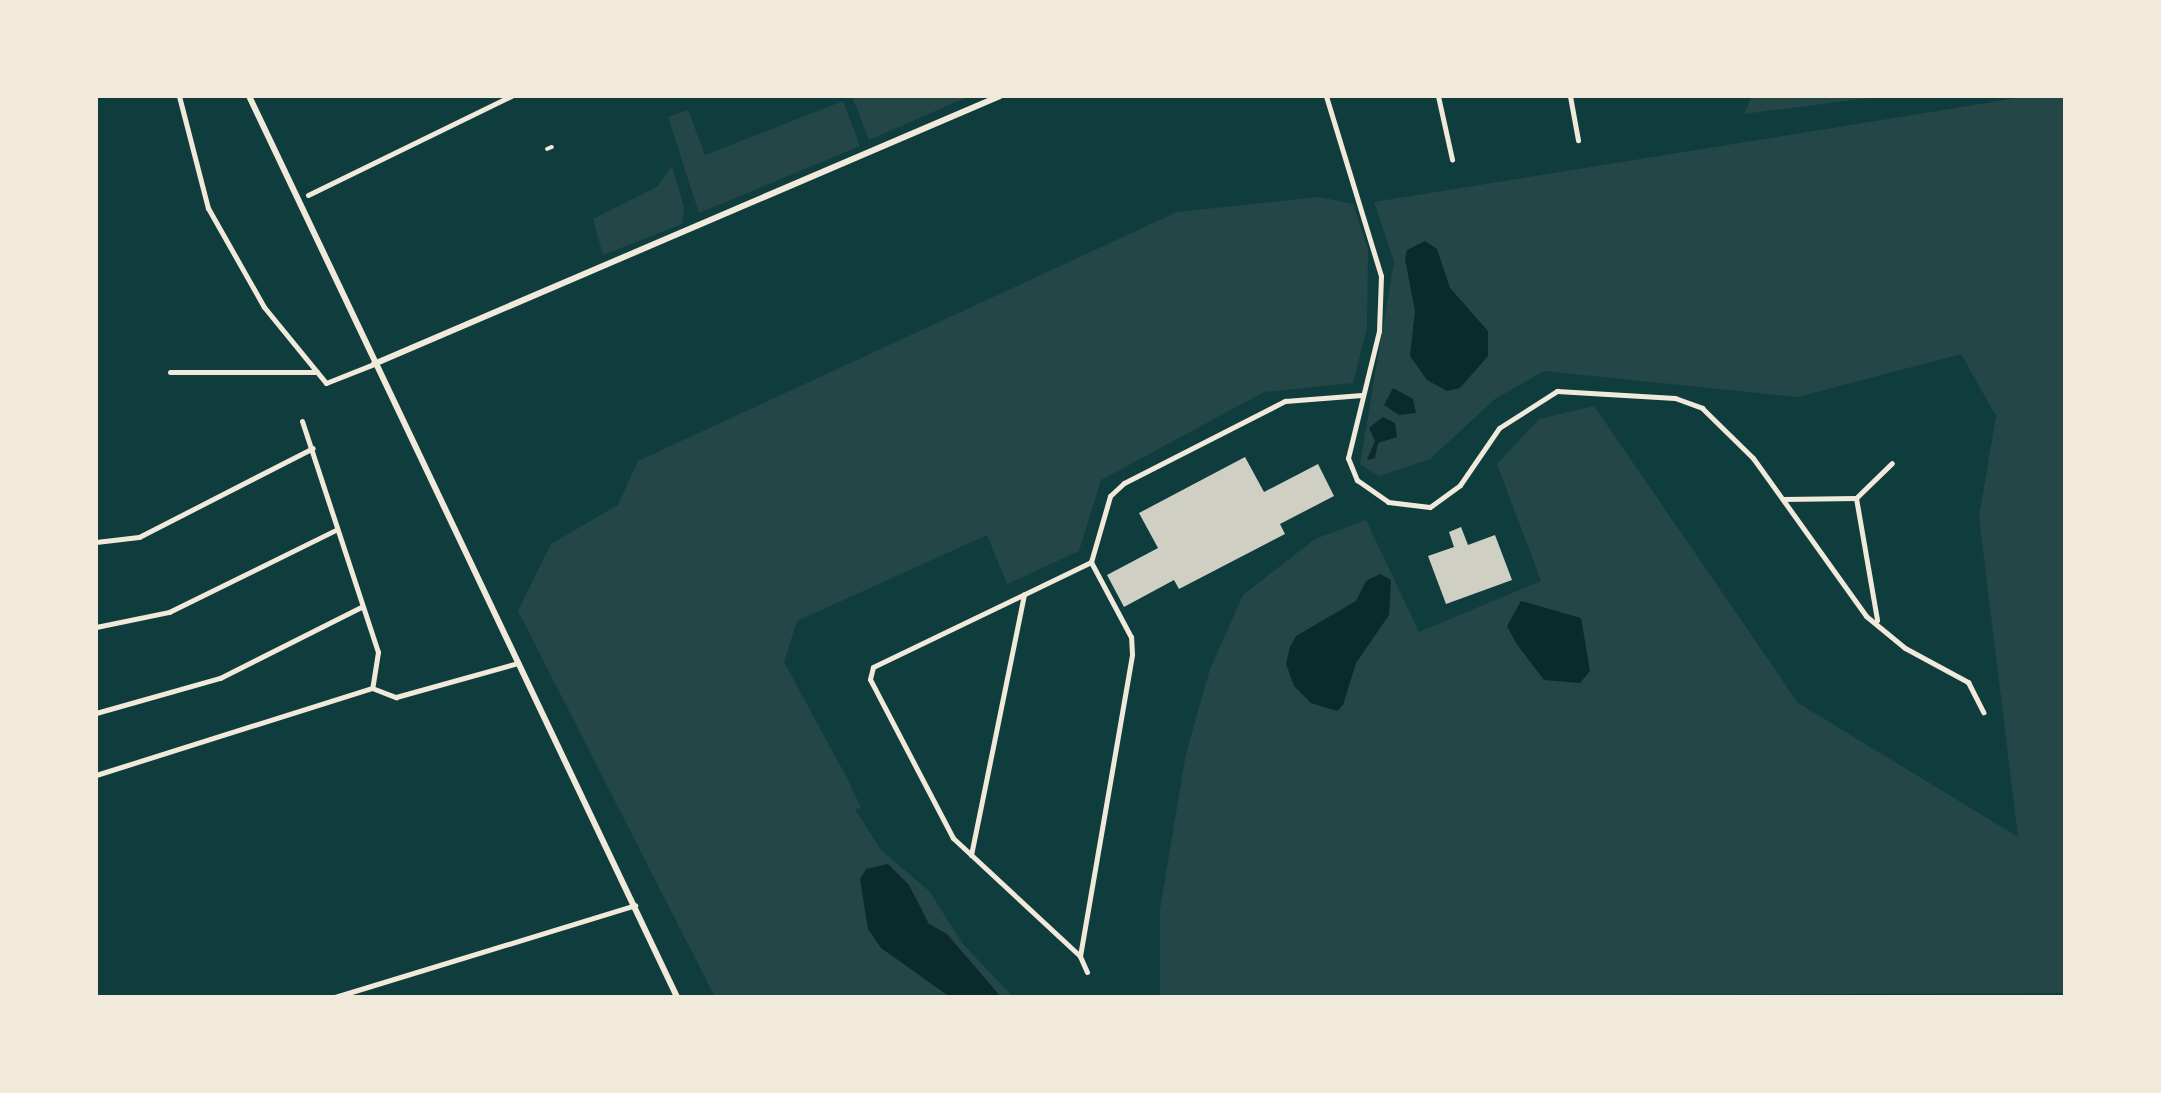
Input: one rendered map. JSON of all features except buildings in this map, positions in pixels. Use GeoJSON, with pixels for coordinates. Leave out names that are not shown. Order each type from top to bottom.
{"type":"FeatureCollection","features":[{"type":"Feature","properties":{"kind":"street"},"geometry":{"type":"LineString","coordinates":[[179,96],[208,208],[264,307],[326,383],[1000,96]]}},
{"type":"Feature","properties":{"kind":"street"},"geometry":{"type":"LineString","coordinates":[[249,96],[677,997]]}},
{"type":"Feature","properties":{"kind":"street"},"geometry":{"type":"LineString","coordinates":[[308,195],[511,96]]}},
{"type":"Feature","properties":{"kind":"street"},"geometry":{"type":"LineString","coordinates":[[1326,96],[1380,259],[1379,331],[1362,395],[1350,470],[1388,502],[1430,506],[1448,496],[1499,428],[1545,396],[1572,389],[1675,398],[1702,408],[1731,431],[1783,499],[1856,606],[1877,620],[1905,648],[1968,682],[1983,712]]}},
{"type":"Feature","properties":{"kind":"street"},"geometry":{"type":"LineString","coordinates":[[1438,96],[1452,159]]}},
{"type":"Feature","properties":{"kind":"street"},"geometry":{"type":"LineString","coordinates":[[1570,96],[1578,140]]}},
{"type":"Feature","properties":{"kind":"street"},"geometry":{"type":"LineString","coordinates":[[170,372],[317,372]]}},
{"type":"Feature","properties":{"kind":"street"},"geometry":{"type":"LineString","coordinates":[[1080,956],[1132,654],[1131,637],[1091,562],[1110,496],[1124,483],[1285,401],[1362,395]]}},
{"type":"Feature","properties":{"kind":"street"},"geometry":{"type":"LineString","coordinates":[[302,421],[378,652],[373,688]]}},
{"type":"Feature","properties":{"kind":"street"},"geometry":{"type":"LineString","coordinates":[[96,542],[139,537],[313,449]]}},
{"type":"Feature","properties":{"kind":"street"},"geometry":{"type":"LineString","coordinates":[[1783,499],[1856,498],[1892,463]]}},
{"type":"Feature","properties":{"kind":"street"},"geometry":{"type":"LineString","coordinates":[[1856,498],[1877,620]]}},
{"type":"Feature","properties":{"kind":"street"},"geometry":{"type":"LineString","coordinates":[[96,627],[169,612],[336,530]]}},
{"type":"Feature","properties":{"kind":"street"},"geometry":{"type":"LineString","coordinates":[[1087,972],[1080,956],[953,838],[870,679],[882,658],[1091,562]]}},
{"type":"Feature","properties":{"kind":"street"},"geometry":{"type":"LineString","coordinates":[[971,855],[1024,594]]}},
{"type":"Feature","properties":{"kind":"street"},"geometry":{"type":"LineString","coordinates":[[96,713],[220,678],[361,607]]}},
{"type":"Feature","properties":{"kind":"street"},"geometry":{"type":"LineString","coordinates":[[96,775],[373,688],[396,697],[518,663]]}},
{"type":"Feature","properties":{"kind":"street"},"geometry":{"type":"LineString","coordinates":[[335,997],[635,905]]}},
{"type":"Feature","properties":{"kind":"shaded area"},"geometry":{"type":"Polygon","coordinates":[[[852,96],[970,96],[869,140],[852,96]]]}},
{"type":"Feature","properties":{"kind":"shaded area"},"geometry":{"type":"Polygon","coordinates":[[[1752,96],[1884,96],[1744,114],[1752,96]]]}},
{"type":"Feature","properties":{"kind":"shaded area"},"geometry":{"type":"Polygon","coordinates":[[[2030,96],[2065,96],[2065,993],[1160,997],[1160,910],[1186,754],[1210,669],[1243,595],[1315,539],[1366,520],[1419,632],[1541,581],[1497,464],[1539,419],[1594,406],[1798,703],[2018,837],[1979,517],[1996,416],[1961,354],[1798,397],[1544,371],[1495,399],[1430,459],[1379,476],[1360,464],[1394,261],[1374,202],[2030,96]]]}},
{"type":"Feature","properties":{"kind":"shaded area"},"geometry":{"type":"Polygon","coordinates":[[[843,101],[860,146],[699,213],[668,117],[688,110],[705,155],[843,101]]]}},
{"type":"Feature","properties":{"kind":"shaded area"},"geometry":{"type":"Polygon","coordinates":[[[672,166],[684,207],[682,224],[603,255],[593,219],[657,187],[672,166]]]}},
{"type":"Feature","properties":{"kind":"shaded area"},"geometry":{"type":"Polygon","coordinates":[[[1319,197],[1353,204],[1368,249],[1367,328],[1353,383],[1264,392],[1101,480],[1079,551],[1007,584],[987,535],[797,621],[784,662],[848,780],[861,808],[855,809],[881,850],[929,891],[963,944],[1013,997],[715,997],[518,611],[551,544],[618,505],[638,461],[1177,212],[1319,197]]]}},
{"type":"Feature","properties":{"kind":"shaded area"},"geometry":{"type":"Polygon","coordinates":[[[1425,241],[1437,249],[1450,288],[1488,331],[1488,356],[1460,388],[1447,391],[1427,380],[1410,356],[1415,311],[1405,259],[1407,250],[1425,241]]]}},
{"type":"Feature","properties":{"kind":"shaded area"},"geometry":{"type":"Polygon","coordinates":[[[1393,388],[1413,399],[1416,413],[1399,415],[1384,405],[1393,388]]]}},
{"type":"Feature","properties":{"kind":"shaded area"},"geometry":{"type":"Polygon","coordinates":[[[1383,417],[1395,423],[1397,437],[1378,443],[1375,458],[1367,460],[1375,441],[1369,428],[1383,417]]]}},
{"type":"Feature","properties":{"kind":"shaded area"},"geometry":{"type":"Polygon","coordinates":[[[1380,574],[1391,580],[1389,615],[1356,663],[1343,705],[1337,711],[1311,703],[1294,686],[1286,664],[1290,647],[1296,636],[1356,601],[1366,581],[1380,574]]]}},
{"type":"Feature","properties":{"kind":"shaded area"},"geometry":{"type":"Polygon","coordinates":[[[1521,601],[1581,618],[1590,671],[1580,683],[1544,680],[1516,643],[1507,626],[1521,601]]]}},
{"type":"Feature","properties":{"kind":"shaded area"},"geometry":{"type":"Polygon","coordinates":[[[888,864],[909,885],[929,924],[947,934],[1001,997],[950,997],[881,948],[868,929],[860,879],[866,869],[888,864]]]}}]}
